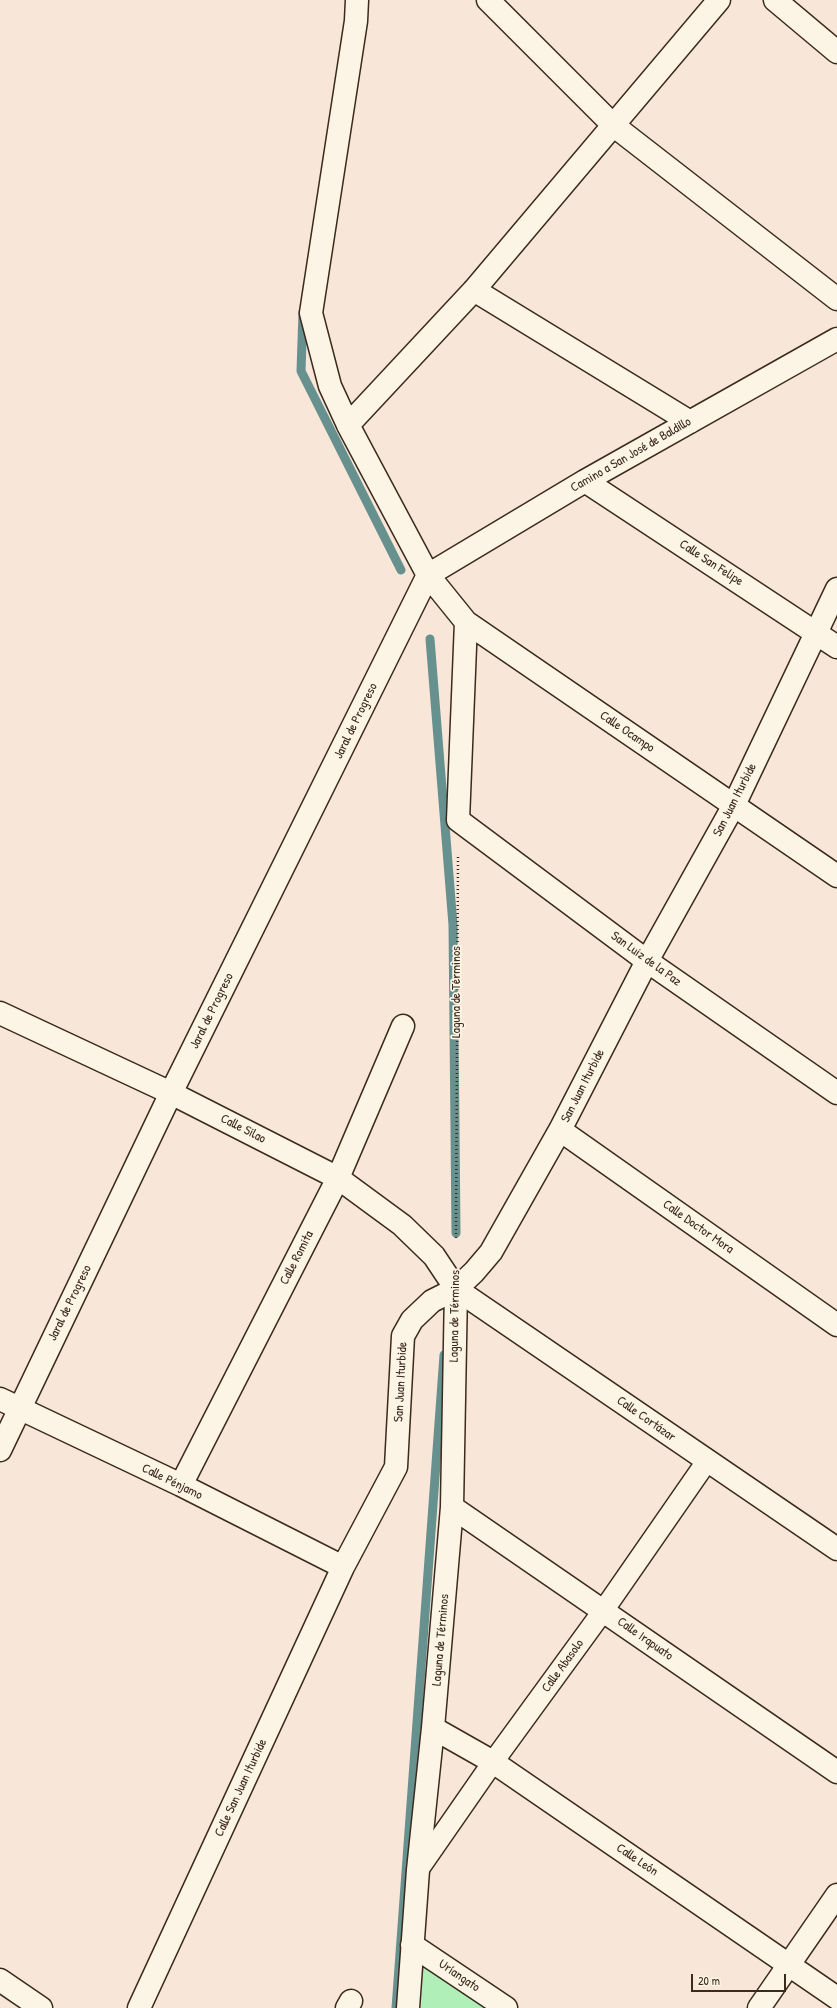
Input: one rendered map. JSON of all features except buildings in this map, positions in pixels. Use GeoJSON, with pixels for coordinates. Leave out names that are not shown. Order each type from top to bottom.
{"type":"FeatureCollection","features":[{"type":"Feature","properties":{"kind":"street","name":"Calle Ocampo"},"geometry":{"type":"LineString","coordinates":[[357,0],[356,21],[311,313],[330,386],[348,425],[428,575],[466,622],[837,876]]}},
{"type":"Feature","properties":{"kind":"street"},"geometry":{"type":"LineString","coordinates":[[488,0],[613,125],[837,299]]}},
{"type":"Feature","properties":{"kind":"street"},"geometry":{"type":"LineString","coordinates":[[348,425],[474,290],[719,0]]}},
{"type":"Feature","properties":{"kind":"street"},"geometry":{"type":"LineString","coordinates":[[776,0],[837,52]]}},
{"type":"Feature","properties":{"kind":"street"},"geometry":{"type":"LineString","coordinates":[[474,290],[690,422]]}},
{"type":"Feature","properties":{"kind":"street","name":"Camino a San José de Baldillo"},"geometry":{"type":"LineString","coordinates":[[428,575],[585,481],[837,339]]}},
{"type":"Feature","properties":{"kind":"street","name":"Calle San Felipe"},"geometry":{"type":"LineString","coordinates":[[585,481],[837,647]]}},
{"type":"Feature","properties":{"kind":"street","name":"Jaral de Progreso"},"geometry":{"type":"LineString","coordinates":[[0,1450],[172,1093],[428,575]]}},
{"type":"Feature","properties":{"kind":"street","name":"San Juan Iturbide"},"geometry":{"type":"LineString","coordinates":[[343,1567],[396,1467],[403,1336],[412,1320],[432,1301],[456,1289],[474,1272],[491,1252],[560,1130],[647,961],[734,805],[837,590]]}},
{"type":"Feature","properties":{"kind":"street"},"geometry":{"type":"LineString","coordinates":[[458,820],[466,622]]}},
{"type":"Feature","properties":{"kind":"street","name":"San Luiz de la Paz"},"geometry":{"type":"LineString","coordinates":[[458,820],[647,961],[837,1093]]}},
{"type":"Feature","properties":{"kind":"street","name":"Calle Silao"},"geometry":{"type":"LineString","coordinates":[[0,1013],[172,1093],[338,1178],[402,1225],[434,1256],[456,1289]]}},
{"type":"Feature","properties":{"kind":"street","name":"Calle Romita"},"geometry":{"type":"LineString","coordinates":[[181,1486],[338,1178],[403,1026]]}},
{"type":"Feature","properties":{"kind":"street","name":"Calle Doctor Mora"},"geometry":{"type":"LineString","coordinates":[[560,1130],[837,1325]]}},
{"type":"Feature","properties":{"kind":"street","name":"Calle Cortázar"},"geometry":{"type":"LineString","coordinates":[[456,1289],[837,1549]]}},
{"type":"Feature","properties":{"kind":"street","name":"Laguna de Términos"},"geometry":{"type":"LineString","coordinates":[[408,2008],[418,1870],[433,1728],[452,1507],[456,1289]]}},
{"type":"Feature","properties":{"kind":"street","name":"Calle Pénjamo"},"geometry":{"type":"LineString","coordinates":[[0,1399],[181,1486],[343,1567]]}},
{"type":"Feature","properties":{"kind":"street","name":"Calle Abasolo"},"geometry":{"type":"LineString","coordinates":[[418,1870],[493,1762],[603,1611],[707,1461]]}},
{"type":"Feature","properties":{"kind":"street","name":"Calle Irapuato"},"geometry":{"type":"LineString","coordinates":[[452,1507],[837,1772]]}},
{"type":"Feature","properties":{"kind":"street","name":"Calle San Juan Iturbide"},"geometry":{"type":"LineString","coordinates":[[139,2008],[343,1567]]}},
{"type":"Feature","properties":{"kind":"street","name":"Calle León"},"geometry":{"type":"LineString","coordinates":[[433,1728],[493,1762],[837,1998]]}},
{"type":"Feature","properties":{"kind":"street"},"geometry":{"type":"LineString","coordinates":[[760,2008],[837,1895]]}},
{"type":"Feature","properties":{"kind":"street","name":"Uríangato"},"geometry":{"type":"LineString","coordinates":[[412,1945],[506,2008]]}},
{"type":"Feature","properties":{"kind":"street"},"geometry":{"type":"LineString","coordinates":[[0,1980],[41,2008]]}},
{"type":"Feature","properties":{"kind":"path","name":"Laguna de Términos"},"geometry":{"type":"LineString","coordinates":[[456,1241],[458,820]]}},
{"type":"Feature","properties":{"kind":"green space"},"geometry":{"type":"Polygon","coordinates":[[[423,1964],[488,2008],[421,2008],[423,1964]]]}},
{"type":"Feature","properties":{"kind":"waterway"},"geometry":{"type":"LineString","coordinates":[[303,312],[301,371],[401,570]]}},
{"type":"Feature","properties":{"kind":"waterway"},"geometry":{"type":"LineString","coordinates":[[430,639],[453,925],[456,1233]]}},
{"type":"Feature","properties":{"kind":"waterway"},"geometry":{"type":"LineString","coordinates":[[396,2008],[444,1355]]}}]}
